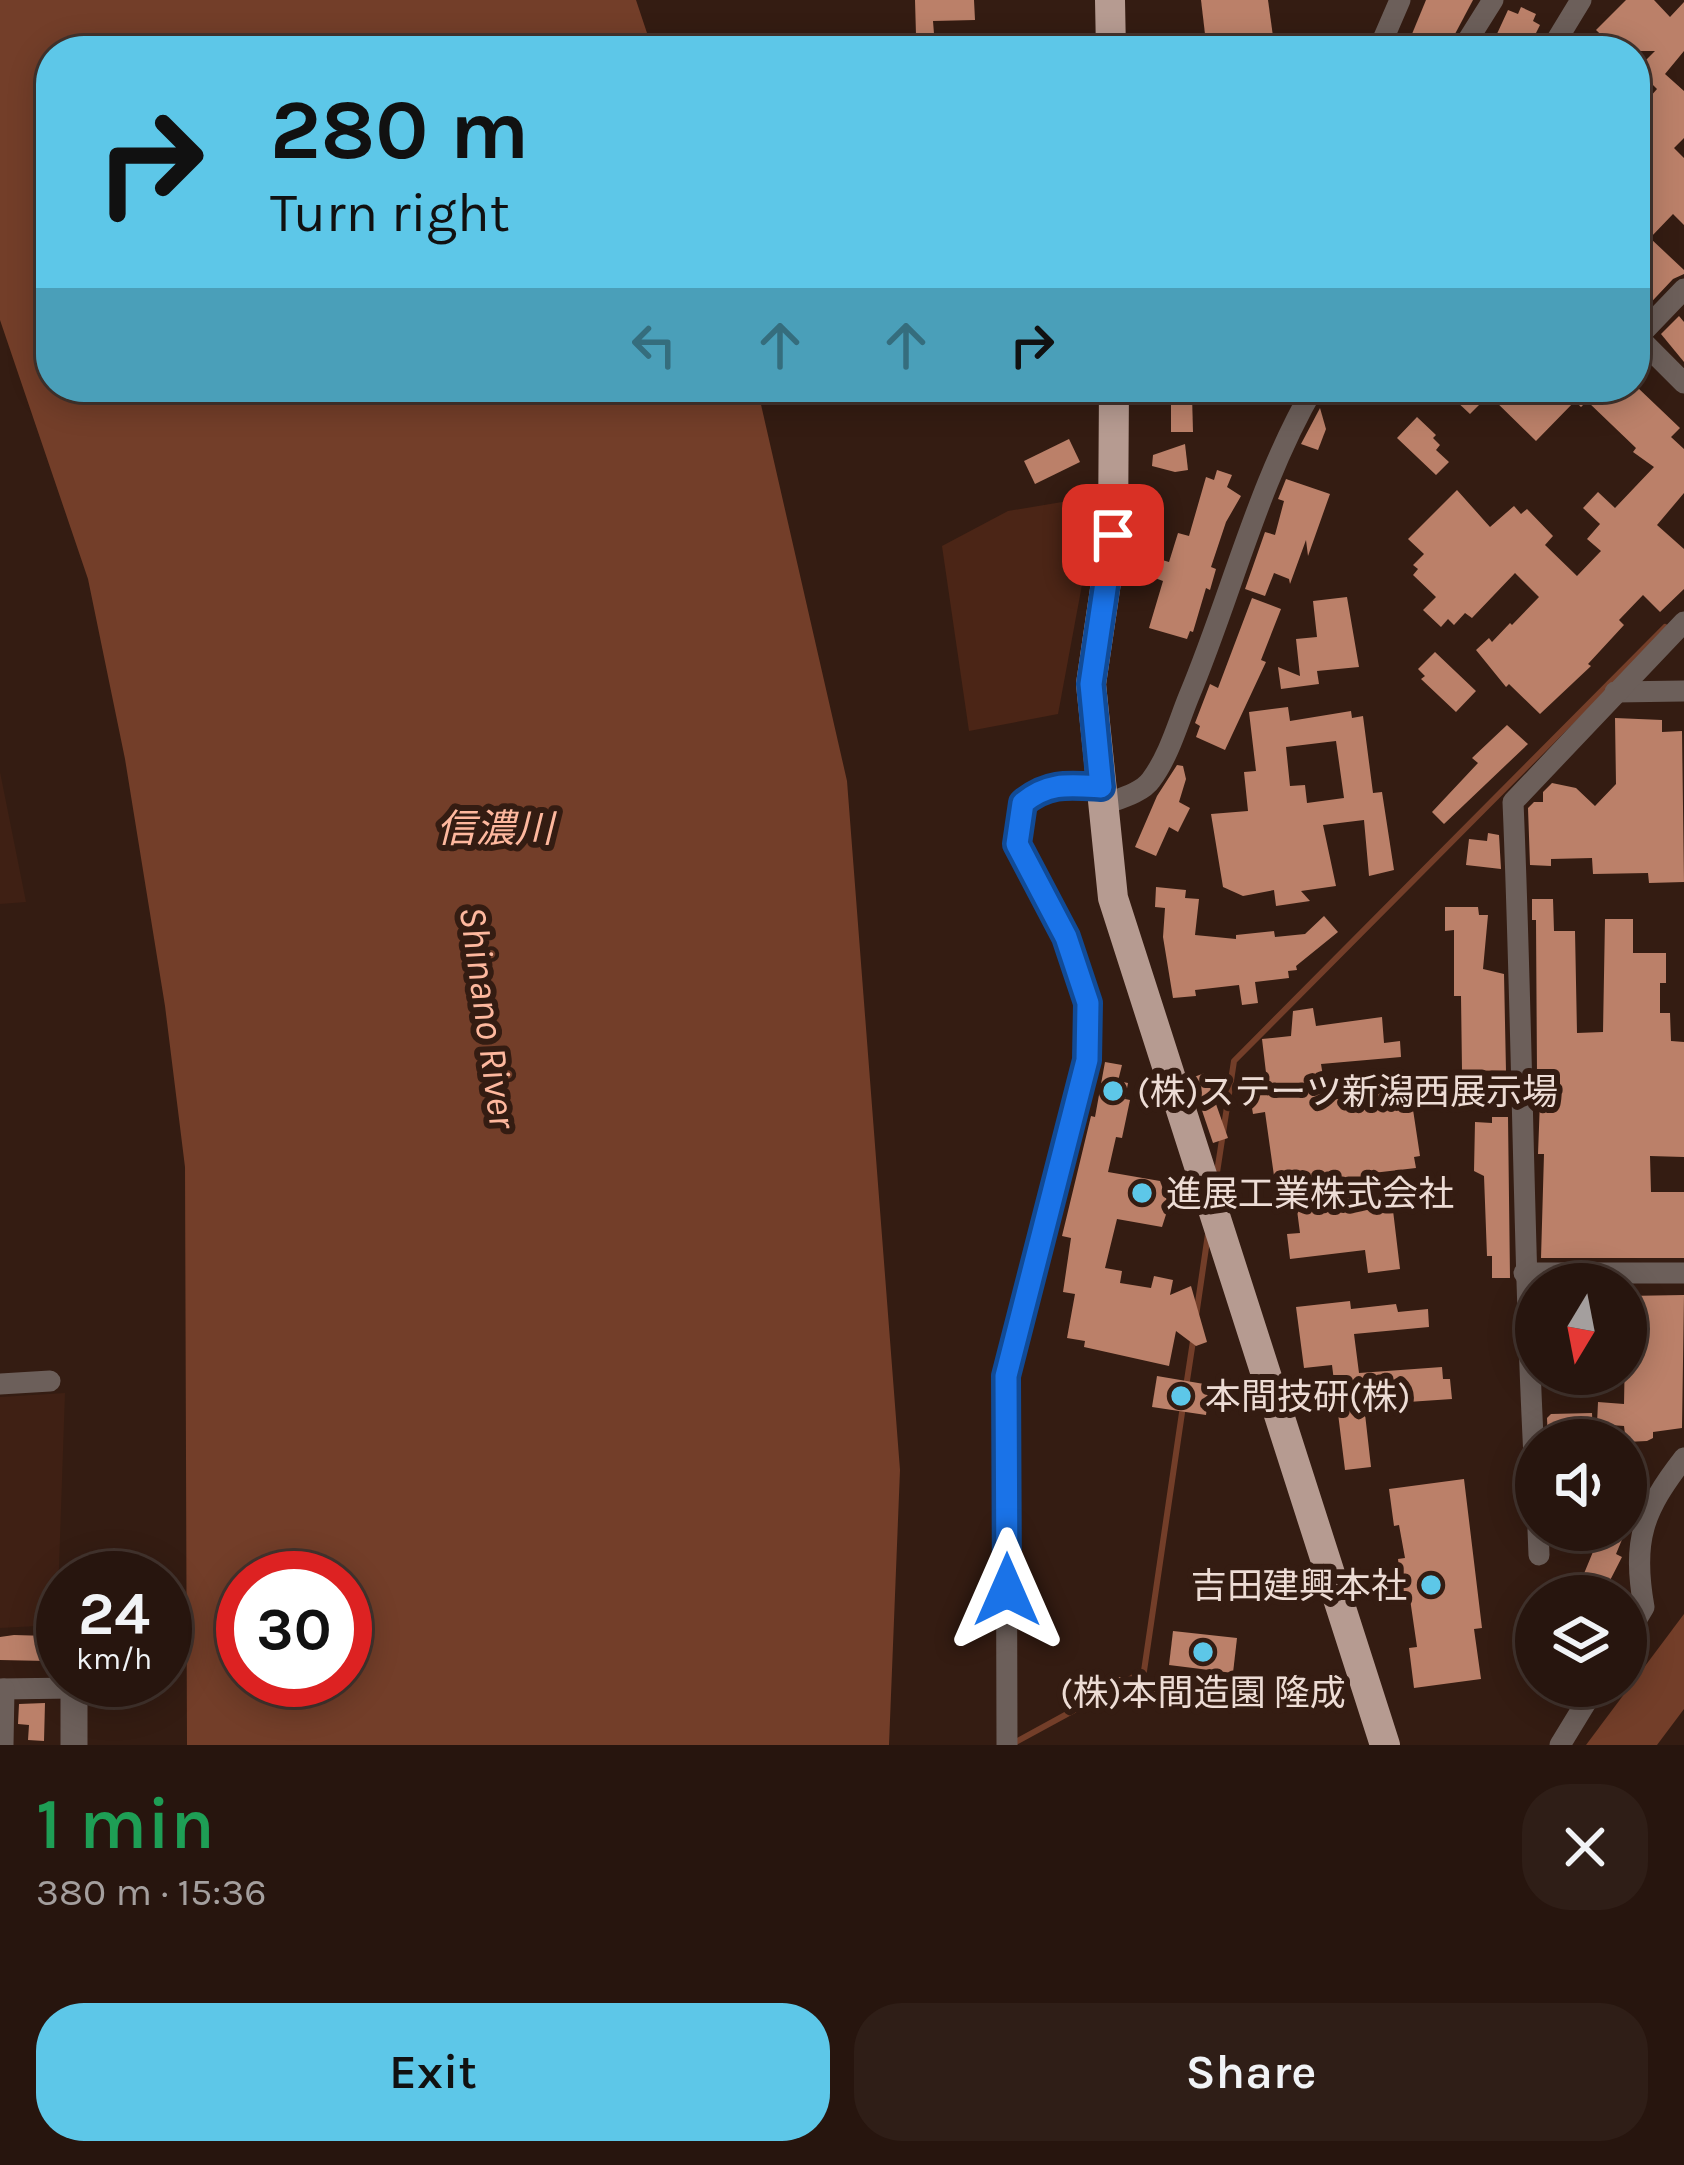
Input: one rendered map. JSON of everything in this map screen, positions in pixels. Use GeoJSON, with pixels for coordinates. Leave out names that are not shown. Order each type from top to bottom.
{"type":"FeatureCollection","features":[{"type":"Feature","properties":{"kind":"main road"},"geometry":{"type":"LineString","coordinates":[[1109,0],[1110,36]]}},
{"type":"Feature","properties":{"kind":"main road"},"geometry":{"type":"LineString","coordinates":[[1114,402],[1113,535],[1091,684],[1113,898],[1385,1745]]}},
{"type":"Feature","properties":{"kind":"street"},"geometry":{"type":"LineString","coordinates":[[1384,36],[1400,0]]}},
{"type":"Feature","properties":{"kind":"street"},"geometry":{"type":"LineString","coordinates":[[1470,36],[1493,0]]}},
{"type":"Feature","properties":{"kind":"street"},"geometry":{"type":"LineString","coordinates":[[1559,36],[1581,0]]}},
{"type":"Feature","properties":{"kind":"street"},"geometry":{"type":"LineString","coordinates":[[1650,322],[1684,289]]}},
{"type":"Feature","properties":{"kind":"street"},"geometry":{"type":"LineString","coordinates":[[1650,350],[1684,383]]}},
{"type":"Feature","properties":{"kind":"street"},"geometry":{"type":"LineString","coordinates":[[1007,1745],[1006,1376],[1087,1060],[1088,1003],[1066,937],[1017,844],[1023,803],[1054,784],[1102,796],[1148,786],[1206,656],[1256,512],[1305,402]]}},
{"type":"Feature","properties":{"kind":"street"},"geometry":{"type":"LineString","coordinates":[[1524,1263],[1525,1132],[1513,802],[1684,622]]}},
{"type":"Feature","properties":{"kind":"street"},"geometry":{"type":"LineString","coordinates":[[1615,692],[1684,691]]}},
{"type":"Feature","properties":{"kind":"street"},"geometry":{"type":"LineString","coordinates":[[1647,1273],[1684,1273]]}},
{"type":"Feature","properties":{"kind":"street"},"geometry":{"type":"LineString","coordinates":[[0,1384],[50,1381]]}},
{"type":"Feature","properties":{"kind":"street"},"geometry":{"type":"LineString","coordinates":[[1638,1575],[1636,1562],[1652,1499],[1684,1458]]}},
{"type":"Feature","properties":{"kind":"street"},"geometry":{"type":"LineString","coordinates":[[1539,1551],[1539,1555]]}},
{"type":"Feature","properties":{"kind":"street"},"geometry":{"type":"LineString","coordinates":[[3,1745],[2,1689],[36,1689]]}},
{"type":"Feature","properties":{"kind":"street"},"geometry":{"type":"LineString","coordinates":[[74,1707],[74,1745]]}},
{"type":"Feature","properties":{"kind":"street"},"geometry":{"type":"LineString","coordinates":[[1560,1745],[1583,1707]]}},
{"type":"Feature","properties":{"kind":"shaded area"},"geometry":{"type":"Polygon","coordinates":[[[1086,498],[1084,574],[1058,714],[969,731],[942,546],[1008,511],[1086,498]]]}},
{"type":"Feature","properties":{"kind":"shaded area"},"geometry":{"type":"Polygon","coordinates":[[[0,772],[26,902],[0,904],[0,772]]]}},
{"type":"Feature","properties":{"kind":"shaded area"},"geometry":{"type":"Polygon","coordinates":[[[65,1393],[60,1551],[36,1551],[36,1626],[0,1628],[0,1397],[65,1393]]]}},
{"type":"Feature","properties":{"kind":"water","name":"信濃川"},"geometry":{"type":"Polygon","coordinates":[[[0,0],[636,0],[648,36],[36,36],[36,402],[760,402],[847,781],[900,1470],[889,1745],[187,1745],[187,1707],[192,1707],[192,1551],[186,1551],[185,1167],[165,1006],[125,759],[88,579],[0,320],[0,0]]]}},
{"type":"Feature","properties":{"kind":"water"},"geometry":{"type":"Polygon","coordinates":[[[1684,1614],[1684,1709],[1657,1745],[1586,1745],[1614,1707],[1647,1707],[1647,1663],[1684,1614]]]}},
{"type":"Feature","properties":{"kind":"building"},"geometry":{"type":"Polygon","coordinates":[[[915,0],[974,0],[975,20],[933,21],[934,34],[916,35],[915,0]]]}},
{"type":"Feature","properties":{"kind":"building"},"geometry":{"type":"Polygon","coordinates":[[[1201,0],[1268,0],[1273,36],[1205,36],[1201,0]]]}},
{"type":"Feature","properties":{"kind":"building"},"geometry":{"type":"Polygon","coordinates":[[[1426,0],[1473,0],[1454,36],[1411,36],[1426,0]]]}},
{"type":"Feature","properties":{"kind":"building"},"geometry":{"type":"Polygon","coordinates":[[[1626,0],[1654,0],[1670,17],[1684,2],[1684,51],[1665,74],[1684,91],[1684,138],[1674,148],[1684,158],[1684,225],[1673,214],[1650,238],[1650,97],[1657,89],[1650,82],[1650,56],[1655,51],[1650,51],[1650,36],[1602,36],[1596,30],[1626,0]]]}},
{"type":"Feature","properties":{"kind":"building"},"geometry":{"type":"Polygon","coordinates":[[[1521,7],[1536,14],[1533,21],[1540,25],[1534,36],[1496,36],[1508,10],[1518,14],[1521,7]]]}},
{"type":"Feature","properties":{"kind":"building"},"geometry":{"type":"Polygon","coordinates":[[[1650,238],[1684,270],[1650,303],[1650,238]]]}},
{"type":"Feature","properties":{"kind":"building"},"geometry":{"type":"Polygon","coordinates":[[[1679,316],[1684,322],[1684,362],[1661,334],[1679,316]]]}},
{"type":"Feature","properties":{"kind":"building"},"geometry":{"type":"Polygon","coordinates":[[[1650,399],[1680,428],[1671,437],[1684,449],[1684,493],[1657,525],[1684,549],[1684,589],[1660,612],[1643,595],[1619,620],[1624,625],[1588,664],[1591,666],[1540,714],[1509,684],[1506,687],[1476,650],[1489,638],[1492,642],[1539,597],[1515,573],[1472,618],[1465,613],[1454,625],[1448,619],[1441,627],[1423,610],[1436,597],[1413,575],[1418,569],[1413,565],[1424,554],[1408,539],[1457,490],[1490,527],[1514,506],[1521,514],[1527,509],[1553,536],[1545,545],[1577,576],[1601,551],[1587,539],[1600,524],[1583,508],[1598,492],[1615,508],[1654,467],[1633,452],[1636,448],[1588,402],[1650,399]]]}},
{"type":"Feature","properties":{"kind":"building"},"geometry":{"type":"Polygon","coordinates":[[[1171,402],[1192,402],[1193,432],[1171,432],[1171,402]]]}},
{"type":"Feature","properties":{"kind":"building"},"geometry":{"type":"Polygon","coordinates":[[[1457,402],[1482,402],[1470,414],[1457,402]]]}},
{"type":"Feature","properties":{"kind":"building"},"geometry":{"type":"Polygon","coordinates":[[[1496,402],[1574,402],[1536,441],[1496,402]]]}},
{"type":"Feature","properties":{"kind":"building"},"geometry":{"type":"Polygon","coordinates":[[[1320,408],[1326,429],[1318,450],[1301,444],[1320,408]]]}},
{"type":"Feature","properties":{"kind":"building"},"geometry":{"type":"Polygon","coordinates":[[[1417,417],[1436,435],[1433,438],[1440,445],[1436,450],[1449,462],[1436,475],[1397,438],[1417,417]]]}},
{"type":"Feature","properties":{"kind":"building"},"geometry":{"type":"Polygon","coordinates":[[[1069,439],[1080,462],[1035,484],[1024,461],[1069,439]]]}},
{"type":"Feature","properties":{"kind":"building"},"geometry":{"type":"Polygon","coordinates":[[[1185,444],[1188,470],[1152,466],[1153,455],[1185,444]]]}},
{"type":"Feature","properties":{"kind":"building"},"geometry":{"type":"Polygon","coordinates":[[[1217,470],[1232,475],[1227,487],[1241,496],[1226,522],[1211,567],[1216,569],[1210,590],[1206,588],[1193,632],[1187,639],[1149,628],[1163,581],[1147,575],[1152,557],[1169,562],[1178,533],[1189,536],[1206,477],[1214,480],[1217,470]]]}},
{"type":"Feature","properties":{"kind":"building"},"geometry":{"type":"Polygon","coordinates":[[[1286,479],[1330,494],[1308,556],[1306,540],[1290,584],[1274,573],[1265,596],[1245,589],[1265,532],[1275,535],[1284,501],[1278,499],[1286,479]]]}},
{"type":"Feature","properties":{"kind":"building"},"geometry":{"type":"Polygon","coordinates":[[[1347,597],[1359,667],[1317,671],[1319,684],[1281,689],[1278,667],[1300,676],[1296,639],[1317,637],[1313,601],[1347,597]]]}},
{"type":"Feature","properties":{"kind":"building"},"geometry":{"type":"Polygon","coordinates":[[[1252,598],[1281,609],[1261,660],[1266,662],[1225,750],[1196,737],[1200,726],[1195,723],[1210,684],[1218,688],[1252,598]]]}},
{"type":"Feature","properties":{"kind":"building"},"geometry":{"type":"Polygon","coordinates":[[[1435,652],[1476,691],[1456,712],[1421,679],[1425,676],[1418,669],[1435,652]]]}},
{"type":"Feature","properties":{"kind":"building"},"geometry":{"type":"Polygon","coordinates":[[[1288,707],[1290,721],[1351,711],[1352,718],[1363,716],[1373,793],[1382,792],[1394,870],[1369,876],[1364,820],[1323,825],[1336,886],[1301,891],[1310,901],[1276,906],[1274,890],[1243,896],[1223,887],[1211,814],[1248,811],[1244,772],[1256,771],[1249,712],[1288,707]],[[1336,741],[1286,747],[1290,786],[1305,785],[1307,803],[1344,798],[1336,741]]]}},
{"type":"Feature","properties":{"kind":"building"},"geometry":{"type":"Polygon","coordinates":[[[1615,718],[1662,720],[1662,732],[1682,731],[1684,882],[1649,883],[1648,873],[1593,874],[1592,858],[1551,859],[1551,866],[1530,865],[1528,808],[1543,802],[1543,792],[1552,783],[1576,788],[1595,806],[1616,784],[1615,718]]]}},
{"type":"Feature","properties":{"kind":"building"},"geometry":{"type":"Polygon","coordinates":[[[1507,725],[1528,744],[1444,824],[1432,812],[1478,763],[1472,758],[1507,725]]]}},
{"type":"Feature","properties":{"kind":"building"},"geometry":{"type":"Polygon","coordinates":[[[1177,765],[1183,766],[1186,779],[1179,802],[1190,808],[1178,832],[1169,827],[1156,856],[1135,847],[1157,796],[1177,765]]]}},
{"type":"Feature","properties":{"kind":"building"},"geometry":{"type":"Polygon","coordinates":[[[1488,833],[1499,835],[1501,869],[1466,865],[1469,839],[1487,841],[1488,833]]]}},
{"type":"Feature","properties":{"kind":"building"},"geometry":{"type":"Polygon","coordinates":[[[1156,887],[1186,890],[1185,898],[1199,899],[1195,935],[1236,939],[1236,935],[1274,931],[1275,937],[1305,934],[1324,916],[1338,932],[1296,966],[1297,970],[1288,971],[1289,978],[1255,982],[1258,1003],[1242,1005],[1239,985],[1173,998],[1163,937],[1165,908],[1155,907],[1156,887]]]}},
{"type":"Feature","properties":{"kind":"building"},"geometry":{"type":"Polygon","coordinates":[[[1532,899],[1553,899],[1554,931],[1575,931],[1577,1033],[1603,1032],[1605,919],[1633,919],[1633,953],[1666,953],[1660,1013],[1670,1013],[1671,1041],[1684,1042],[1684,1157],[1650,1156],[1651,1192],[1684,1192],[1684,1258],[1541,1258],[1544,1154],[1538,1154],[1541,1074],[1537,1074],[1532,899]]]}},
{"type":"Feature","properties":{"kind":"building"},"geometry":{"type":"Polygon","coordinates":[[[1445,907],[1478,907],[1479,915],[1488,915],[1483,969],[1504,974],[1506,1071],[1462,1070],[1461,996],[1454,996],[1454,930],[1445,931],[1445,907]]]}},
{"type":"Feature","properties":{"kind":"building"},"geometry":{"type":"Polygon","coordinates":[[[1313,1008],[1316,1026],[1382,1017],[1384,1043],[1400,1041],[1401,1057],[1321,1064],[1327,1101],[1360,1095],[1359,1090],[1409,1083],[1420,1156],[1414,1157],[1416,1168],[1364,1174],[1369,1205],[1392,1202],[1400,1269],[1368,1273],[1365,1250],[1290,1259],[1287,1234],[1300,1233],[1294,1187],[1276,1190],[1265,1112],[1253,1114],[1248,1084],[1267,1081],[1262,1039],[1291,1036],[1293,1011],[1313,1008]]]}},
{"type":"Feature","properties":{"kind":"building"},"geometry":{"type":"Polygon","coordinates":[[[1105,1062],[1122,1065],[1118,1081],[1128,1083],[1125,1099],[1130,1100],[1108,1172],[1160,1181],[1169,1205],[1162,1227],[1117,1219],[1105,1268],[1122,1271],[1120,1283],[1151,1288],[1154,1276],[1173,1280],[1170,1295],[1191,1286],[1207,1342],[1196,1346],[1176,1331],[1169,1366],[1084,1347],[1085,1341],[1067,1338],[1075,1294],[1063,1292],[1071,1238],[1062,1236],[1105,1062]]]}},
{"type":"Feature","properties":{"kind":"building"},"geometry":{"type":"Polygon","coordinates":[[[1205,1073],[1228,1138],[1213,1143],[1191,1078],[1205,1073]]]}},
{"type":"Feature","properties":{"kind":"building"},"geometry":{"type":"Polygon","coordinates":[[[1492,1117],[1508,1117],[1510,1278],[1492,1278],[1484,1176],[1474,1171],[1475,1122],[1492,1123],[1492,1117]]]}},
{"type":"Feature","properties":{"kind":"building"},"geometry":{"type":"Polygon","coordinates":[[[1684,1295],[1682,1428],[1653,1432],[1647,1441],[1647,1419],[1597,1419],[1598,1402],[1624,1404],[1624,1395],[1647,1395],[1647,1296],[1684,1295]]]}},
{"type":"Feature","properties":{"kind":"building"},"geometry":{"type":"Polygon","coordinates":[[[1350,1301],[1351,1309],[1396,1304],[1398,1312],[1428,1309],[1429,1327],[1354,1334],[1359,1373],[1442,1367],[1443,1379],[1450,1379],[1452,1399],[1364,1405],[1371,1467],[1345,1470],[1332,1365],[1304,1368],[1296,1307],[1350,1301]]]}},
{"type":"Feature","properties":{"kind":"building","name":"本間技研(株)"},"geometry":{"type":"Polygon","coordinates":[[[1157,1376],[1210,1385],[1206,1415],[1152,1407],[1157,1376]]]}},
{"type":"Feature","properties":{"kind":"building"},"geometry":{"type":"Polygon","coordinates":[[[1592,1413],[1592,1419],[1547,1419],[1551,1414],[1592,1413]]]}},
{"type":"Feature","properties":{"kind":"building","name":"吉田建興本社"},"geometry":{"type":"Polygon","coordinates":[[[1464,1479],[1482,1628],[1474,1629],[1481,1679],[1414,1688],[1409,1648],[1417,1647],[1409,1592],[1402,1593],[1398,1559],[1405,1558],[1389,1489],[1464,1479]]]}},
{"type":"Feature","properties":{"kind":"building"},"geometry":{"type":"Polygon","coordinates":[[[1593,1551],[1617,1551],[1622,1557],[1613,1575],[1583,1575],[1593,1551]]]}},
{"type":"Feature","properties":{"kind":"building","name":"(株)本間造園 隆成"},"geometry":{"type":"Polygon","coordinates":[[[1173,1631],[1237,1638],[1233,1673],[1169,1665],[1173,1631]]]}},
{"type":"Feature","properties":{"kind":"building"},"geometry":{"type":"Polygon","coordinates":[[[36,1636],[36,1661],[0,1660],[0,1637],[36,1636]]]}},
{"type":"Feature","properties":{"kind":"building"},"geometry":{"type":"Polygon","coordinates":[[[1108,1677],[1171,1677],[1171,1695],[1162,1695],[1162,1704],[1108,1704],[1108,1677]]]}},
{"type":"Feature","properties":{"kind":"building"},"geometry":{"type":"Polygon","coordinates":[[[19,1704],[45,1707],[44,1741],[28,1740],[29,1725],[18,1724],[19,1704]]]}},
{"type":"Feature","properties":{"kind":"waterway"},"geometry":{"type":"LineString","coordinates":[[1216,1179],[1234,1061],[1665,627]]}},
{"type":"Feature","properties":{"kind":"waterway"},"geometry":{"type":"LineString","coordinates":[[1196,1316],[1208,1234]]}},
{"type":"Feature","properties":{"kind":"waterway"},"geometry":{"type":"LineString","coordinates":[[1186,1387],[1193,1341]]}},
{"type":"Feature","properties":{"kind":"waterway"},"geometry":{"type":"LineString","coordinates":[[1128,1680],[1144,1671],[1183,1406]]}},
{"type":"Feature","properties":{"kind":"waterway"},"geometry":{"type":"LineString","coordinates":[[1012,1744],[1111,1690]]}},
{"type":"Feature","properties":{"kind":"place","name":"(株)ステーツ新潟西展示場"},"geometry":{"type":"Point","coordinates":[1113,1091]}},
{"type":"Feature","properties":{"kind":"place","name":"進展工業株式会社"},"geometry":{"type":"Point","coordinates":[1142,1193]}},
{"type":"Feature","properties":{"kind":"place","name":"本間技研(株)"},"geometry":{"type":"Point","coordinates":[1181,1396]}},
{"type":"Feature","properties":{"kind":"place","name":"吉田建興本社"},"geometry":{"type":"Point","coordinates":[1431,1585]}},
{"type":"Feature","properties":{"kind":"place","name":"(株)本間造園 隆成"},"geometry":{"type":"Point","coordinates":[1203,1652]}},
{"type":"Feature","properties":{"kind":"route"},"geometry":{"type":"LineString","coordinates":[[1007,1590],[1006,1376],[1087,1060],[1088,1003],[1066,937],[1017,844],[1023,803],[1036,792],[1054,784],[1101,787],[1091,684],[1113,535]]}},
{"type":"Feature","properties":{"kind":"water label","name":"Shinano River"},"geometry":{"type":"Point","coordinates":[489,1017]}}]}
